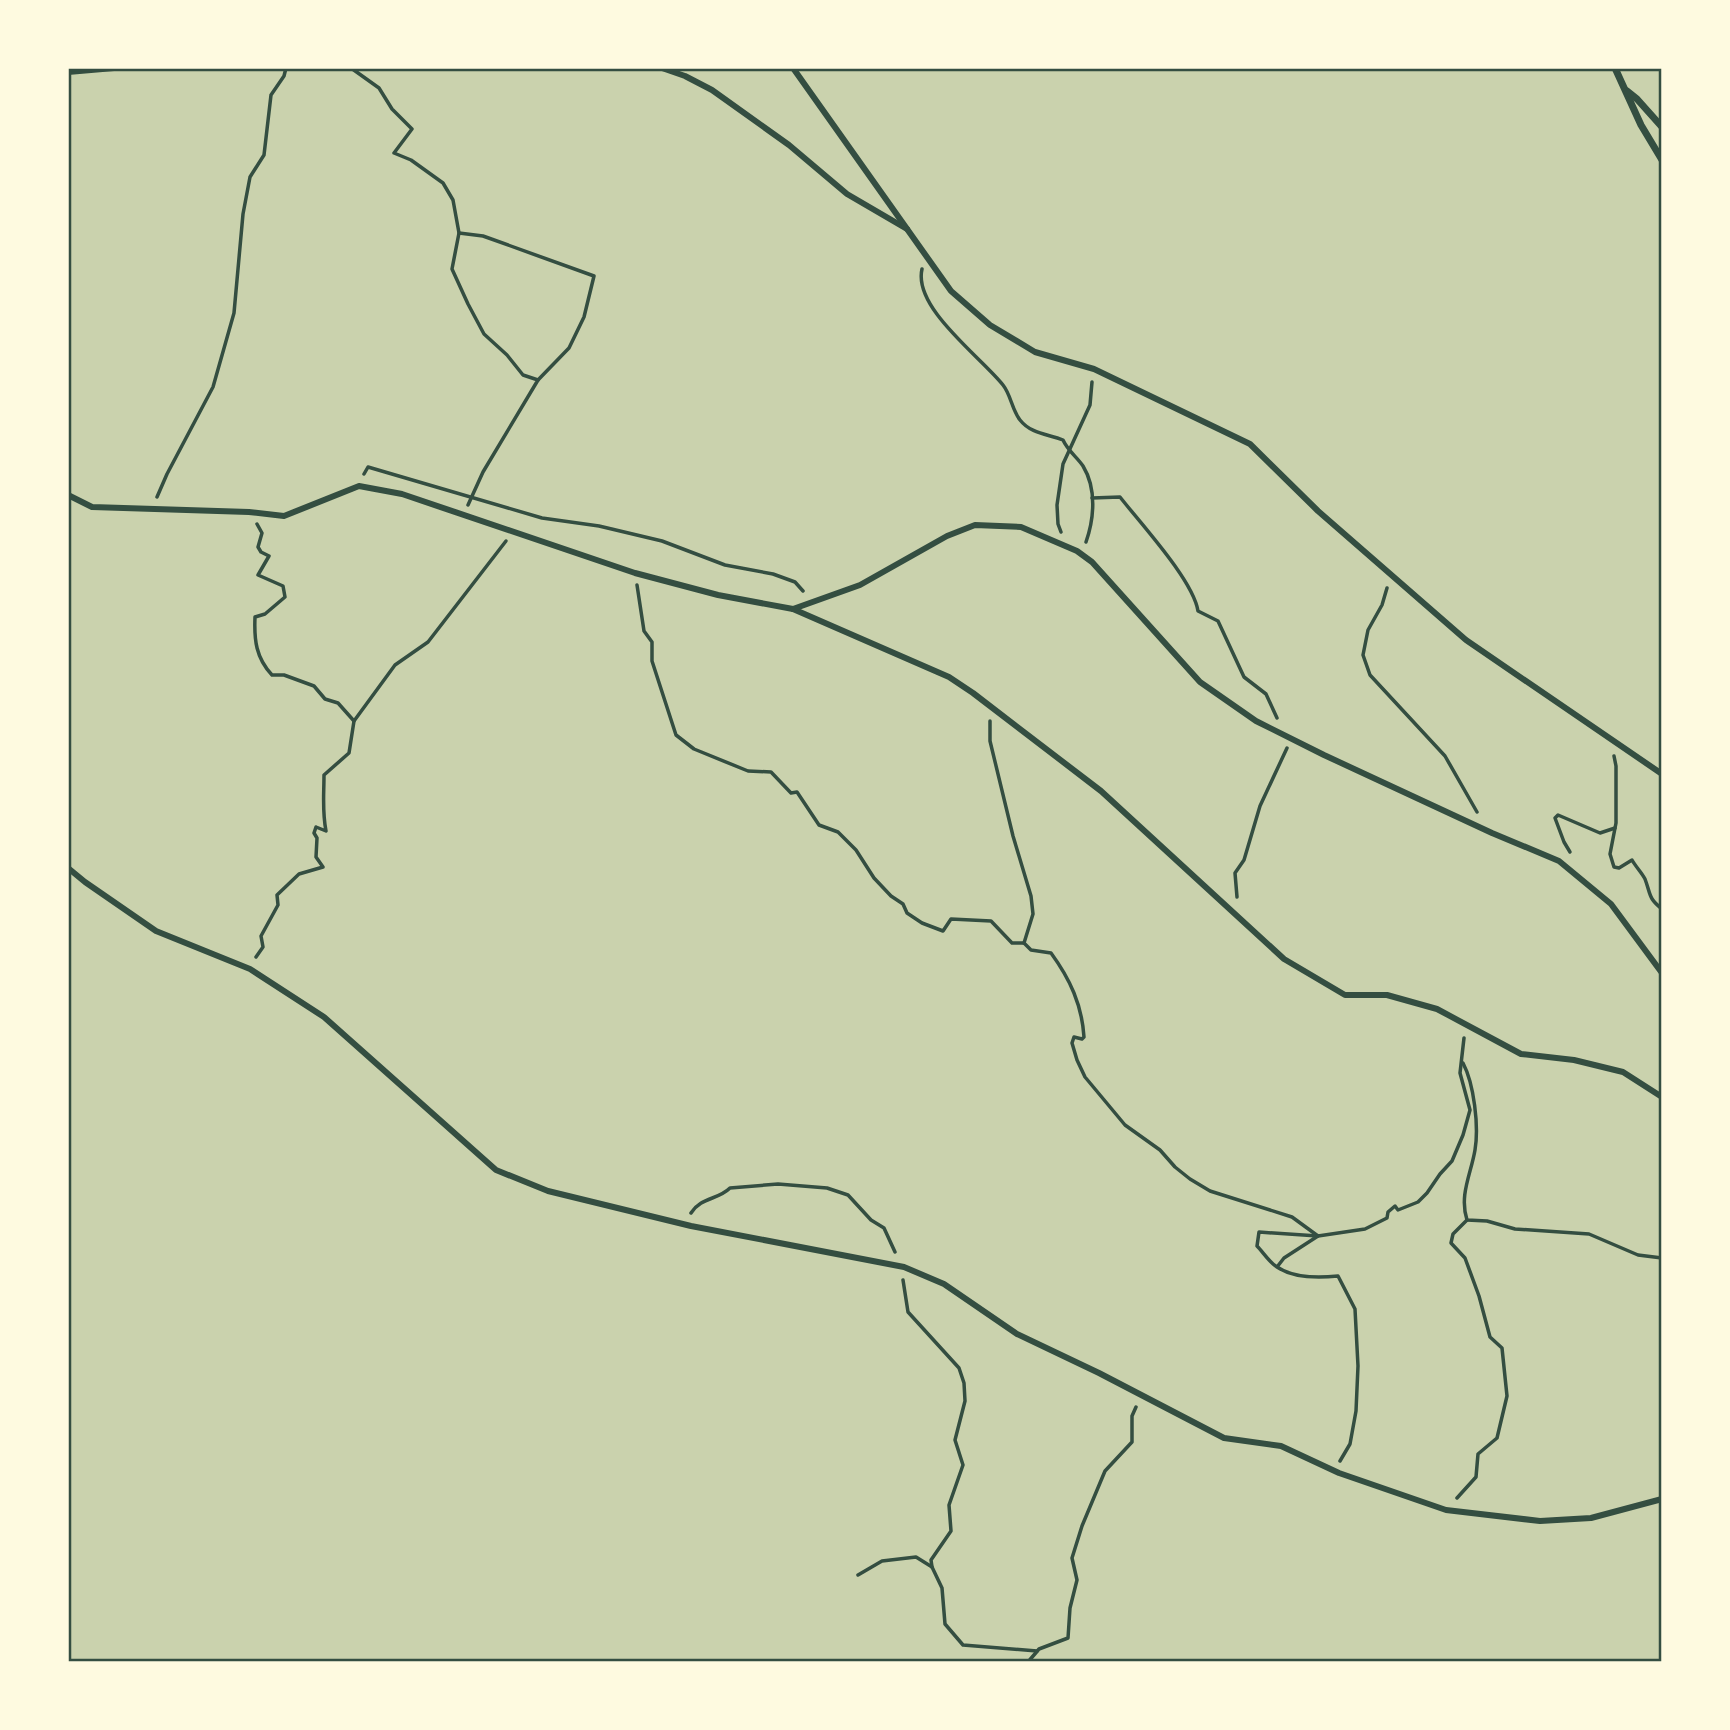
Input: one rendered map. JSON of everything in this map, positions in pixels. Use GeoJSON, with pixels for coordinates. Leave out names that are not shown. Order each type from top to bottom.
{"type":"FeatureCollection","features":[{"type":"Feature","properties":{"kind":"street"},"geometry":{"type":"LineString","coordinates":[[68,72],[114,68]]}},
{"type":"Feature","properties":{"kind":"street"},"geometry":{"type":"LineString","coordinates":[[662,68],[685,76],[722,96],[789,145],[847,194],[909,230]]}},
{"type":"Feature","properties":{"kind":"street"},"geometry":{"type":"LineString","coordinates":[[793,68],[951,291],[990,325],[1035,352],[1094,369],[1250,444],[1318,511],[1466,640],[1662,774]]}},
{"type":"Feature","properties":{"kind":"street"},"geometry":{"type":"LineString","coordinates":[[1615,68],[1641,125],[1662,160]]}},
{"type":"Feature","properties":{"kind":"street"},"geometry":{"type":"LineString","coordinates":[[1627,91],[1662,127]]}},
{"type":"Feature","properties":{"kind":"street"},"geometry":{"type":"LineString","coordinates":[[68,495],[92,507],[253,512],[284,516],[359,486],[402,494],[635,573],[718,596],[793,609],[949,677],[1101,791],[1284,959],[1345,995],[1387,995],[1437,1009],[1521,1054],[1574,1060],[1623,1072],[1662,1097]]}},
{"type":"Feature","properties":{"kind":"street"},"geometry":{"type":"LineString","coordinates":[[793,609],[860,585],[947,536],[975,525],[1021,527],[1077,551],[1092,562],[1200,682],[1256,721],[1492,833],[1559,861],[1611,904],[1662,973]]}},
{"type":"Feature","properties":{"kind":"street"},"geometry":{"type":"LineString","coordinates":[[68,868],[156,931],[250,969],[324,1017],[496,1170],[548,1191],[684,1224],[901,1266],[944,1284],[1017,1334],[1224,1438],[1281,1446],[1339,1473],[1446,1510],[1540,1521],[1591,1518],[1662,1499]]}},
{"type":"Feature","properties":{"kind":"path"},"geometry":{"type":"LineString","coordinates":[[153,509],[167,474],[213,387],[234,313],[243,214],[250,177],[264,155],[271,95],[284,76],[285,68]]}},
{"type":"Feature","properties":{"kind":"path"},"geometry":{"type":"LineString","coordinates":[[351,68],[379,88],[392,108],[412,129],[394,153],[411,160],[443,183],[453,200],[458,233],[452,269],[484,334],[523,374],[537,380]]}},
{"type":"Feature","properties":{"kind":"path"},"geometry":{"type":"LineString","coordinates":[[458,233],[484,236],[594,276],[584,317],[569,348],[537,380],[483,472],[464,514]]}},
{"type":"Feature","properties":{"kind":"path"},"geometry":{"type":"LineString","coordinates":[[925,253],[919,279],[934,311],[1005,388],[1019,419],[1036,433],[1063,440],[1068,452],[1083,466],[1094,512],[1086,542],[1077,551],[1066,546],[1058,524],[1057,505],[1063,464],[1068,452],[1090,405],[1094,369]]}},
{"type":"Feature","properties":{"kind":"path"},"geometry":{"type":"LineString","coordinates":[[359,486],[368,467],[542,518],[598,526],[662,541],[725,565],[773,573],[795,582],[808,597],[808,604]]}},
{"type":"Feature","properties":{"kind":"path"},"geometry":{"type":"LineString","coordinates":[[253,512],[262,533],[258,547],[269,556],[258,575],[283,586],[285,597],[265,614],[255,617],[254,630],[260,660],[272,675],[284,675],[314,686],[324,699],[338,703],[354,721]]}},
{"type":"Feature","properties":{"kind":"path"},"geometry":{"type":"LineString","coordinates":[[250,969],[263,947],[261,936],[278,905],[277,895],[299,874],[323,867],[316,857],[317,838],[314,833],[316,827],[326,831],[321,808],[325,799],[324,775],[349,753],[354,721],[395,665],[428,642],[514,531]]}},
{"type":"Feature","properties":{"kind":"path"},"geometry":{"type":"LineString","coordinates":[[1388,572],[1382,605],[1368,629],[1363,654],[1370,675],[1445,756],[1492,833]]}},
{"type":"Feature","properties":{"kind":"path"},"geometry":{"type":"LineString","coordinates":[[635,573],[644,631],[652,642],[652,660],[676,734],[694,749],[748,771],[771,772],[791,793],[797,792],[819,825],[838,832],[856,850],[874,878],[903,904],[907,913],[922,923],[943,931],[951,919],[991,921],[1012,943],[1024,943],[1031,950],[1051,953],[1068,976],[1083,1023],[1084,1037],[1074,1037],[1072,1043],[1077,1060],[1085,1077],[1125,1125],[1160,1150],[1190,1180],[1210,1191],[1292,1217],[1318,1236]]}},
{"type":"Feature","properties":{"kind":"path"},"geometry":{"type":"LineString","coordinates":[[989,705],[990,741],[1031,896],[1033,914],[1024,943]]}},
{"type":"Feature","properties":{"kind":"path"},"geometry":{"type":"LineString","coordinates":[[1617,743],[1614,760],[1615,828],[1610,854],[1614,867],[1619,868],[1632,859],[1637,871],[1644,877],[1650,899],[1662,909]]}},
{"type":"Feature","properties":{"kind":"path"},"geometry":{"type":"LineString","coordinates":[[1572,872],[1576,866],[1575,859],[1564,842],[1555,818],[1558,815],[1600,833],[1615,828]]}},
{"type":"Feature","properties":{"kind":"path"},"geometry":{"type":"LineString","coordinates":[[1339,1473],[1338,1465],[1350,1444],[1356,1411],[1358,1366],[1355,1309],[1338,1276],[1323,1278],[1301,1275],[1277,1267],[1257,1245],[1259,1232],[1318,1236],[1365,1229],[1387,1218],[1388,1212],[1395,1206],[1398,1210],[1405,1208],[1418,1202],[1427,1193],[1452,1161],[1469,1117],[1470,1104],[1460,1073],[1466,1025]]}},
{"type":"Feature","properties":{"kind":"path"},"geometry":{"type":"LineString","coordinates":[[1461,1060],[1469,1078],[1474,1104],[1475,1150],[1465,1187],[1464,1212],[1467,1220]]}},
{"type":"Feature","properties":{"kind":"path"},"geometry":{"type":"LineString","coordinates":[[684,1224],[695,1206],[710,1197],[723,1195],[730,1188],[778,1184],[827,1188],[848,1195],[871,1220],[884,1228],[901,1266],[908,1312],[959,1368],[964,1383],[965,1401],[955,1440],[963,1465],[949,1505],[951,1531],[931,1560],[942,1588],[945,1624],[963,1645],[1037,1651]]}},
{"type":"Feature","properties":{"kind":"path"},"geometry":{"type":"LineString","coordinates":[[1446,1510],[1476,1477],[1478,1454],[1497,1437],[1507,1396],[1502,1348],[1490,1336],[1465,1258],[1451,1243],[1454,1234],[1467,1220],[1487,1221],[1515,1229],[1589,1234],[1638,1255],[1662,1258]]}},
{"type":"Feature","properties":{"kind":"path"},"geometry":{"type":"LineString","coordinates":[[1277,1267],[1284,1258],[1318,1236]]}},
{"type":"Feature","properties":{"kind":"path"},"geometry":{"type":"LineString","coordinates":[[1028,1662],[1037,1651],[1068,1637],[1070,1608],[1077,1580],[1072,1558],[1078,1536],[1105,1471],[1132,1442],[1132,1416],[1141,1395]]}},
{"type":"Feature","properties":{"kind":"path"},"geometry":{"type":"LineString","coordinates":[[858,1575],[882,1561],[916,1557],[932,1567]]}},
{"type":"Feature","properties":{"kind":"green space"},"geometry":{"type":"Polygon","coordinates":[[[68,68],[1662,68],[1662,1662],[68,1662],[68,68]]]}}]}
